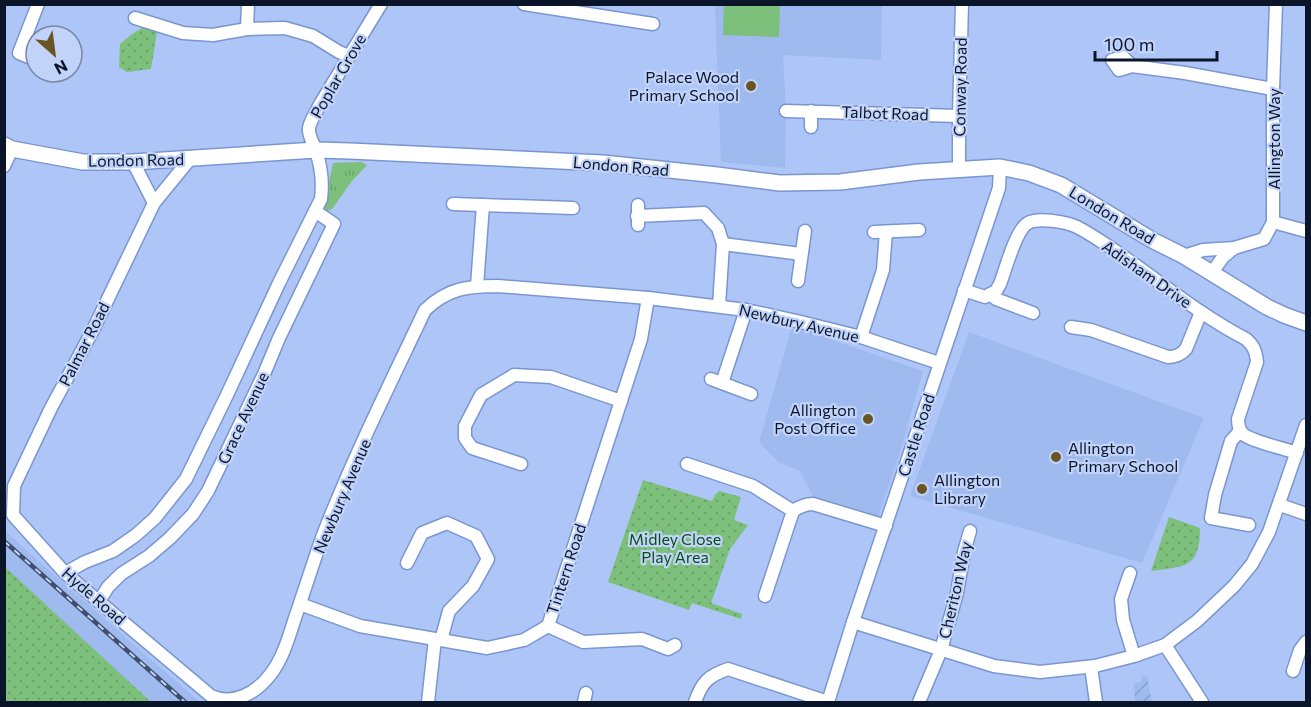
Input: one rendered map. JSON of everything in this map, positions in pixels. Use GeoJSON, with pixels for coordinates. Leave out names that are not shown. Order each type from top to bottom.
{"type":"FeatureCollection","features":[{"type":"Feature","properties":{"kind":"main road","name":"London Road"},"geometry":{"type":"LineString","coordinates":[[8,147],[82,162],[133,162],[316,150],[350,151],[603,163],[780,183],[840,182],[919,172],[1000,167],[1029,173],[1061,184],[1267,307],[1306,323]]}},
{"type":"Feature","properties":{"kind":"street"},"geometry":{"type":"LineString","coordinates":[[30,24],[38,4]]}},
{"type":"Feature","properties":{"kind":"street"},"geometry":{"type":"LineString","coordinates":[[247,29],[248,4]]}},
{"type":"Feature","properties":{"kind":"street","name":"Poplar Grove"},"geometry":{"type":"LineString","coordinates":[[316,150],[310,135],[311,123],[381,4]]}},
{"type":"Feature","properties":{"kind":"street"},"geometry":{"type":"LineString","coordinates":[[524,4],[653,24]]}},
{"type":"Feature","properties":{"kind":"street","name":"Conway Road"},"geometry":{"type":"LineString","coordinates":[[959,170],[958,116],[962,4]]}},
{"type":"Feature","properties":{"kind":"street","name":"Allington Way"},"geometry":{"type":"LineString","coordinates":[[1274,222],[1273,89],[1276,4]]}},
{"type":"Feature","properties":{"kind":"street"},"geometry":{"type":"LineString","coordinates":[[135,18],[183,33],[213,35],[247,29],[285,28],[313,36],[349,56]]}},
{"type":"Feature","properties":{"kind":"street"},"geometry":{"type":"LineString","coordinates":[[24,39],[19,52],[24,54]]}},
{"type":"Feature","properties":{"kind":"street"},"geometry":{"type":"LineString","coordinates":[[1132,66],[1185,72],[1273,89]]}},
{"type":"Feature","properties":{"kind":"street","name":"Talbot Road"},"geometry":{"type":"LineString","coordinates":[[786,111],[958,116]]}},
{"type":"Feature","properties":{"kind":"street"},"geometry":{"type":"LineString","coordinates":[[811,111],[811,127]]}},
{"type":"Feature","properties":{"kind":"street"},"geometry":{"type":"LineString","coordinates":[[4,166],[8,147]]}},
{"type":"Feature","properties":{"kind":"street","name":"Grace Avenue"},"geometry":{"type":"LineString","coordinates":[[65,573],[113,551],[136,535],[155,518],[186,479],[321,199],[323,187],[316,150]]}},
{"type":"Feature","properties":{"kind":"street","name":"Palmar Road"},"geometry":{"type":"LineString","coordinates":[[9,487],[93,330],[154,203],[190,159]]}},
{"type":"Feature","properties":{"kind":"street"},"geometry":{"type":"LineString","coordinates":[[133,162],[154,203]]}},
{"type":"Feature","properties":{"kind":"street","name":"Castle Road"},"geometry":{"type":"LineString","coordinates":[[828,702],[999,188],[1000,167]]}},
{"type":"Feature","properties":{"kind":"street"},"geometry":{"type":"LineString","coordinates":[[453,204],[573,207]]}},
{"type":"Feature","properties":{"kind":"street"},"geometry":{"type":"LineString","coordinates":[[477,286],[483,205]]}},
{"type":"Feature","properties":{"kind":"street","name":"Grace Avenue"},"geometry":{"type":"LineString","coordinates":[[99,601],[108,587],[121,574],[149,556],[193,514],[208,491],[334,224],[315,212]]}},
{"type":"Feature","properties":{"kind":"street"},"geometry":{"type":"LineString","coordinates":[[638,215],[704,213],[718,228],[723,244],[719,306]]}},
{"type":"Feature","properties":{"kind":"street","name":"Adisham Drive"},"geometry":{"type":"LineString","coordinates":[[990,294],[996,291],[1000,284],[1019,232],[1026,224],[1035,220],[1044,220],[1075,225],[1137,265],[1201,312],[1246,339],[1256,353],[1257,362],[1238,419],[1240,431],[1231,441],[1215,495],[1211,518],[1249,525]]}},
{"type":"Feature","properties":{"kind":"street"},"geometry":{"type":"LineString","coordinates":[[1184,256],[1203,250],[1234,248],[1264,239],[1274,222],[1306,231]]}},
{"type":"Feature","properties":{"kind":"street"},"geometry":{"type":"LineString","coordinates":[[861,337],[883,270],[880,232],[919,230]]}},
{"type":"Feature","properties":{"kind":"street"},"geometry":{"type":"LineString","coordinates":[[798,281],[805,231]]}},
{"type":"Feature","properties":{"kind":"street"},"geometry":{"type":"LineString","coordinates":[[723,244],[801,254]]}},
{"type":"Feature","properties":{"kind":"street"},"geometry":{"type":"LineString","coordinates":[[1211,274],[1223,257],[1234,248]]}},
{"type":"Feature","properties":{"kind":"street","name":"Newbury Avenue"},"geometry":{"type":"LineString","coordinates":[[211,696],[231,701],[243,697],[262,684],[279,663],[323,536],[346,479],[425,310],[448,292],[477,286],[498,286],[719,306],[746,310],[861,337],[939,363]]}},
{"type":"Feature","properties":{"kind":"street"},"geometry":{"type":"LineString","coordinates":[[964,290],[985,297],[990,294],[996,299],[1033,313]]}},
{"type":"Feature","properties":{"kind":"street","name":"Tintern Road"},"geometry":{"type":"LineString","coordinates":[[300,604],[360,626],[487,648],[525,640],[548,626],[641,339],[648,298]]}},
{"type":"Feature","properties":{"kind":"street"},"geometry":{"type":"LineString","coordinates":[[746,310],[717,381],[751,394]]}},
{"type":"Feature","properties":{"kind":"street"},"geometry":{"type":"LineString","coordinates":[[1071,327],[1093,325],[1168,357],[1175,357],[1186,349],[1201,312]]}},
{"type":"Feature","properties":{"kind":"street"},"geometry":{"type":"LineString","coordinates":[[521,464],[472,448],[465,438],[465,426],[481,395],[514,375],[552,377],[621,401]]}},
{"type":"Feature","properties":{"kind":"street"},"geometry":{"type":"LineString","coordinates":[[853,622],[994,666],[1040,672],[1091,667],[1134,656],[1164,645],[1197,621],[1234,586],[1259,553],[1280,505],[1306,428]]}},
{"type":"Feature","properties":{"kind":"street"},"geometry":{"type":"LineString","coordinates":[[1240,431],[1248,437],[1298,453]]}},
{"type":"Feature","properties":{"kind":"street"},"geometry":{"type":"LineString","coordinates":[[687,464],[753,486],[793,512]]}},
{"type":"Feature","properties":{"kind":"street","name":"Hyde Road"},"geometry":{"type":"LineString","coordinates":[[9,487],[13,515],[65,573],[211,696]]}},
{"type":"Feature","properties":{"kind":"street"},"geometry":{"type":"LineString","coordinates":[[765,596],[793,512],[802,506],[813,504],[886,526]]}},
{"type":"Feature","properties":{"kind":"street"},"geometry":{"type":"LineString","coordinates":[[1280,505],[1306,514]]}},
{"type":"Feature","properties":{"kind":"street"},"geometry":{"type":"LineString","coordinates":[[407,562],[422,533],[447,523],[476,536],[488,559],[473,586],[448,611],[438,640],[428,702]]}},
{"type":"Feature","properties":{"kind":"street","name":"Cheriton Way"},"geometry":{"type":"LineString","coordinates":[[918,702],[941,650],[957,593],[970,531]]}},
{"type":"Feature","properties":{"kind":"street"},"geometry":{"type":"LineString","coordinates":[[1130,573],[1121,599],[1123,620],[1134,656]]}},
{"type":"Feature","properties":{"kind":"street"},"geometry":{"type":"LineString","coordinates":[[548,626],[584,642],[642,639],[669,649],[675,645]]}},
{"type":"Feature","properties":{"kind":"street"},"geometry":{"type":"LineString","coordinates":[[1293,671],[1300,650],[1306,642]]}},
{"type":"Feature","properties":{"kind":"street"},"geometry":{"type":"LineString","coordinates":[[1164,645],[1202,702]]}},
{"type":"Feature","properties":{"kind":"street"},"geometry":{"type":"LineString","coordinates":[[1091,667],[1096,702]]}},
{"type":"Feature","properties":{"kind":"street"},"geometry":{"type":"LineString","coordinates":[[695,702],[700,689],[713,675],[729,669],[828,702]]}},
{"type":"Feature","properties":{"kind":"shaded area","name":"Palace Wood Primary School"},"geometry":{"type":"Polygon","coordinates":[[[715,5],[882,5],[881,60],[783,55],[786,111],[785,168],[721,162],[715,5]]]}},
{"type":"Feature","properties":{"kind":"shaded area"},"geometry":{"type":"Polygon","coordinates":[[[792,326],[923,371],[898,459],[879,515],[874,517],[814,498],[799,470],[779,463],[759,442],[792,326]]]}},
{"type":"Feature","properties":{"kind":"shaded area","name":"Allington Primary School"},"geometry":{"type":"Polygon","coordinates":[[[969,332],[1204,418],[1142,563],[910,496],[969,332]]]}},
{"type":"Feature","properties":{"kind":"shaded area"},"geometry":{"type":"Polygon","coordinates":[[[4,530],[60,580],[200,702],[5,702],[4,530]]]}},
{"type":"Feature","properties":{"kind":"shaded area"},"geometry":{"type":"Polygon","coordinates":[[[1147,675],[1152,702],[1135,702],[1134,683],[1141,682],[1141,676],[1147,675]]]}},
{"type":"Feature","properties":{"kind":"green space"},"geometry":{"type":"Polygon","coordinates":[[[724,5],[780,5],[779,37],[723,35],[724,5]]]}},
{"type":"Feature","properties":{"kind":"green space"},"geometry":{"type":"Polygon","coordinates":[[[142,28],[157,32],[151,69],[127,72],[119,67],[120,44],[142,28]]]}},
{"type":"Feature","properties":{"kind":"green space"},"geometry":{"type":"Polygon","coordinates":[[[361,162],[367,165],[332,209],[325,212],[324,206],[333,163],[361,162]]]}},
{"type":"Feature","properties":{"kind":"green space","name":"Midley Close Play Area"},"geometry":{"type":"Polygon","coordinates":[[[643,480],[712,501],[719,491],[741,497],[734,520],[748,525],[730,549],[711,603],[742,614],[741,619],[692,603],[689,610],[608,582],[643,480]]]}},
{"type":"Feature","properties":{"kind":"green space"},"geometry":{"type":"Polygon","coordinates":[[[1169,517],[1200,528],[1197,551],[1188,563],[1151,571],[1169,517]]]}},
{"type":"Feature","properties":{"kind":"green space"},"geometry":{"type":"Polygon","coordinates":[[[5,567],[151,702],[5,702],[5,567]]]}},
{"type":"Feature","properties":{"kind":"railway"},"geometry":{"type":"LineString","coordinates":[[4,541],[185,702]]}},
{"type":"Feature","properties":{"kind":"place","name":"Palace Wood Primary School"},"geometry":{"type":"Point","coordinates":[751,86]}},
{"type":"Feature","properties":{"kind":"place","name":"Allington Post Office"},"geometry":{"type":"Point","coordinates":[868,419]}},
{"type":"Feature","properties":{"kind":"place","name":"Allington Primary School"},"geometry":{"type":"Point","coordinates":[1056,457]}},
{"type":"Feature","properties":{"kind":"place","name":"Allington Library"},"geometry":{"type":"Point","coordinates":[922,489]}}]}
